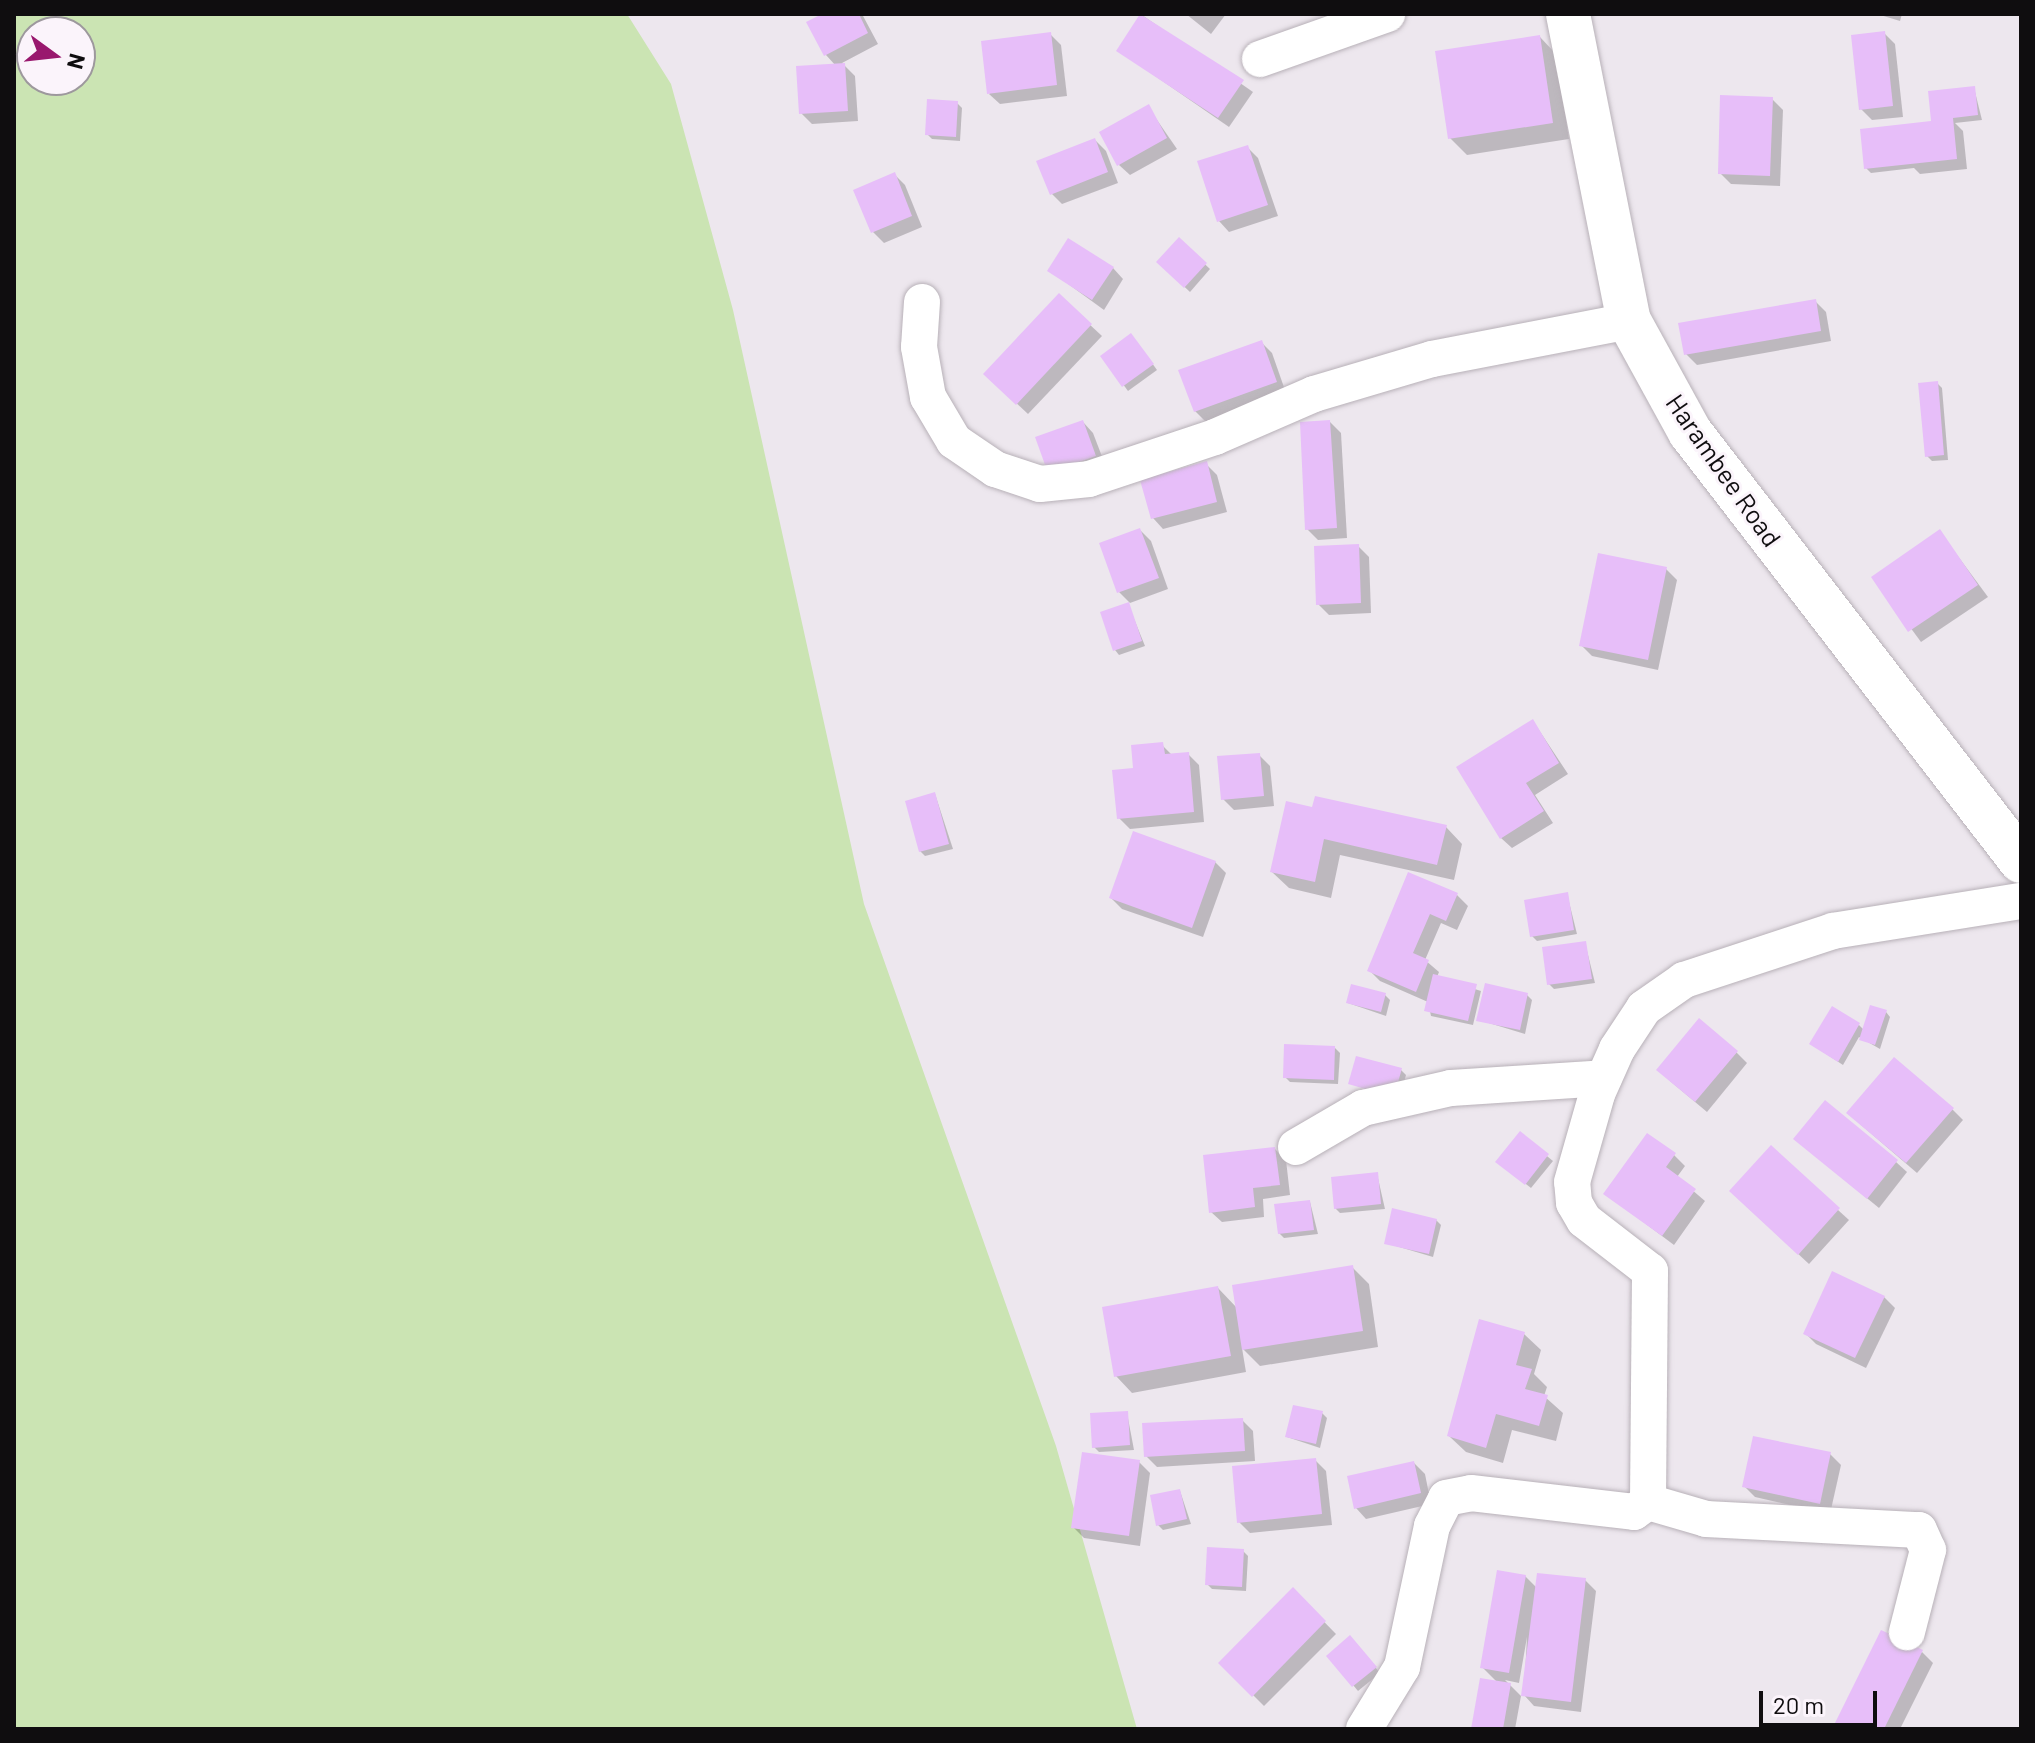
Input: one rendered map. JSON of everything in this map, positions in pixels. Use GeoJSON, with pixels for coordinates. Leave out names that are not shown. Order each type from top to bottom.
{"type":"FeatureCollection","features":[{"type":"Feature","properties":{"kind":"main road","name":"Harambee Road"},"geometry":{"type":"LineString","coordinates":[[1568,14],[1629,321],[1690,432],[2021,861]]}},
{"type":"Feature","properties":{"kind":"street"},"geometry":{"type":"LineString","coordinates":[[1260,59],[1387,14]]}},
{"type":"Feature","properties":{"kind":"street"},"geometry":{"type":"LineString","coordinates":[[922,302],[919,347],[928,397],[954,441],[995,469],[1040,484],[1089,479],[1215,437],[1314,394],[1432,359],[1629,321]]}},
{"type":"Feature","properties":{"kind":"street"},"geometry":{"type":"LineString","coordinates":[[1648,1502],[1650,1271],[1584,1220],[1574,1203],[1577,1160],[1604,1078],[1644,1008],[1684,980],[1833,931],[2021,901]]}},
{"type":"Feature","properties":{"kind":"street"},"geometry":{"type":"LineString","coordinates":[[1296,1147],[1363,1108],[1451,1088],[1604,1078]]}},
{"type":"Feature","properties":{"kind":"street"},"geometry":{"type":"LineString","coordinates":[[1364,1729],[1402,1667],[1432,1526],[1446,1498],[1471,1493],[1634,1512],[1648,1502]]}},
{"type":"Feature","properties":{"kind":"street"},"geometry":{"type":"LineString","coordinates":[[1648,1502],[1706,1519],[1919,1530],[1928,1550],[1907,1632]]}},
{"type":"Feature","properties":{"kind":"green space"},"geometry":{"type":"Polygon","coordinates":[[[14,14],[627,14],[671,84],[733,310],[864,904],[1056,1446],[1137,1729],[14,1729],[14,14]]]}},
{"type":"Feature","properties":{"kind":"building"},"geometry":{"type":"Polygon","coordinates":[[[822,14],[859,14],[868,33],[824,56],[806,22],[822,14]]]}},
{"type":"Feature","properties":{"kind":"building"},"geometry":{"type":"Polygon","coordinates":[[[1140,14],[1244,80],[1218,118],[1116,51],[1140,14]]]}},
{"type":"Feature","properties":{"kind":"building"},"geometry":{"type":"Polygon","coordinates":[[[1885,31],[1893,106],[1859,110],[1851,35],[1885,31]]]}},
{"type":"Feature","properties":{"kind":"building"},"geometry":{"type":"Polygon","coordinates":[[[1051,32],[1057,85],[987,94],[981,41],[1051,32]]]}},
{"type":"Feature","properties":{"kind":"building"},"geometry":{"type":"Polygon","coordinates":[[[1540,35],[1553,123],[1448,139],[1435,51],[1540,35]]]}},
{"type":"Feature","properties":{"kind":"building"},"geometry":{"type":"Polygon","coordinates":[[[845,63],[848,111],[799,114],[796,66],[845,63]]]}},
{"type":"Feature","properties":{"kind":"building"},"geometry":{"type":"Polygon","coordinates":[[[1975,86],[1978,115],[1953,118],[1957,159],[1864,169],[1860,129],[1931,121],[1928,91],[1975,86]]]}},
{"type":"Feature","properties":{"kind":"building"},"geometry":{"type":"Polygon","coordinates":[[[1720,95],[1773,97],[1770,176],[1718,174],[1720,95]]]}},
{"type":"Feature","properties":{"kind":"building"},"geometry":{"type":"Polygon","coordinates":[[[927,99],[958,101],[956,137],[925,135],[927,99]]]}},
{"type":"Feature","properties":{"kind":"building"},"geometry":{"type":"Polygon","coordinates":[[[1149,104],[1167,138],[1117,166],[1099,132],[1149,104]]]}},
{"type":"Feature","properties":{"kind":"building"},"geometry":{"type":"Polygon","coordinates":[[[1095,138],[1108,172],[1050,195],[1036,161],[1095,138]]]}},
{"type":"Feature","properties":{"kind":"building"},"geometry":{"type":"Polygon","coordinates":[[[1248,145],[1268,205],[1217,222],[1197,161],[1248,145]]]}},
{"type":"Feature","properties":{"kind":"building"},"geometry":{"type":"Polygon","coordinates":[[[895,172],[912,216],[871,233],[853,190],[895,172]]]}},
{"type":"Feature","properties":{"kind":"building"},"geometry":{"type":"Polygon","coordinates":[[[1179,237],[1207,263],[1184,288],[1156,262],[1179,237]]]}},
{"type":"Feature","properties":{"kind":"building"},"geometry":{"type":"Polygon","coordinates":[[[1068,238],[1114,267],[1092,300],[1047,271],[1068,238]]]}},
{"type":"Feature","properties":{"kind":"building"},"geometry":{"type":"Polygon","coordinates":[[[1059,293],[1092,324],[1016,405],[983,374],[1059,293]]]}},
{"type":"Feature","properties":{"kind":"building"},"geometry":{"type":"Polygon","coordinates":[[[1816,299],[1821,331],[1684,355],[1678,323],[1816,299]]]}},
{"type":"Feature","properties":{"kind":"building"},"geometry":{"type":"Polygon","coordinates":[[[1131,333],[1154,364],[1122,387],[1100,356],[1131,333]]]}},
{"type":"Feature","properties":{"kind":"building"},"geometry":{"type":"Polygon","coordinates":[[[1262,340],[1277,382],[1194,412],[1178,370],[1262,340]]]}},
{"type":"Feature","properties":{"kind":"building"},"geometry":{"type":"Polygon","coordinates":[[[1938,381],[1944,455],[1925,457],[1918,383],[1938,381]]]}},
{"type":"Feature","properties":{"kind":"building"},"geometry":{"type":"Polygon","coordinates":[[[1083,420],[1096,456],[1048,473],[1035,437],[1083,420]]]}},
{"type":"Feature","properties":{"kind":"building"},"geometry":{"type":"Polygon","coordinates":[[[1330,420],[1337,528],[1305,530],[1300,422],[1330,420]]]}},
{"type":"Feature","properties":{"kind":"building"},"geometry":{"type":"Polygon","coordinates":[[[1207,461],[1217,502],[1151,519],[1140,480],[1207,461]]]}},
{"type":"Feature","properties":{"kind":"building"},"geometry":{"type":"Polygon","coordinates":[[[1140,528],[1159,578],[1117,593],[1099,543],[1140,528]]]}},
{"type":"Feature","properties":{"kind":"building"},"geometry":{"type":"Polygon","coordinates":[[[1940,529],[1978,585],[1908,632],[1871,577],[1940,529]]]}},
{"type":"Feature","properties":{"kind":"building"},"geometry":{"type":"Polygon","coordinates":[[[1359,544],[1361,603],[1316,605],[1314,546],[1359,544]]]}},
{"type":"Feature","properties":{"kind":"building"},"geometry":{"type":"Polygon","coordinates":[[[1598,553],[1667,567],[1648,660],[1579,646],[1598,553]]]}},
{"type":"Feature","properties":{"kind":"building"},"geometry":{"type":"Polygon","coordinates":[[[1129,602],[1142,641],[1113,651],[1100,612],[1129,602]]]}},
{"type":"Feature","properties":{"kind":"building"},"geometry":{"type":"Polygon","coordinates":[[[1533,719],[1559,763],[1526,783],[1544,811],[1500,839],[1456,767],[1533,719]]]}},
{"type":"Feature","properties":{"kind":"building"},"geometry":{"type":"Polygon","coordinates":[[[1163,742],[1165,754],[1189,752],[1194,812],[1117,819],[1112,770],[1133,768],[1131,745],[1163,742]]]}},
{"type":"Feature","properties":{"kind":"building"},"geometry":{"type":"Polygon","coordinates":[[[1260,753],[1264,796],[1221,800],[1217,756],[1260,753]]]}},
{"type":"Feature","properties":{"kind":"building"},"geometry":{"type":"Polygon","coordinates":[[[935,792],[949,844],[919,852],[905,801],[935,792]]]}},
{"type":"Feature","properties":{"kind":"building"},"geometry":{"type":"Polygon","coordinates":[[[1315,796],[1447,825],[1437,865],[1324,839],[1315,882],[1270,872],[1286,801],[1312,807],[1315,796]]]}},
{"type":"Feature","properties":{"kind":"building"},"geometry":{"type":"Polygon","coordinates":[[[1133,831],[1216,861],[1192,928],[1109,898],[1133,831]]]}},
{"type":"Feature","properties":{"kind":"building"},"geometry":{"type":"Polygon","coordinates":[[[1408,872],[1458,893],[1446,921],[1430,914],[1413,953],[1429,960],[1416,992],[1367,971],[1408,872]]]}},
{"type":"Feature","properties":{"kind":"building"},"geometry":{"type":"Polygon","coordinates":[[[1568,892],[1574,930],[1530,937],[1524,900],[1568,892]]]}},
{"type":"Feature","properties":{"kind":"building"},"geometry":{"type":"Polygon","coordinates":[[[1586,941],[1592,979],[1547,985],[1542,947],[1586,941]]]}},
{"type":"Feature","properties":{"kind":"building"},"geometry":{"type":"Polygon","coordinates":[[[1433,974],[1477,984],[1468,1021],[1424,1011],[1433,974]]]}},
{"type":"Feature","properties":{"kind":"building"},"geometry":{"type":"Polygon","coordinates":[[[1485,983],[1528,993],[1520,1030],[1476,1021],[1485,983]]]}},
{"type":"Feature","properties":{"kind":"building"},"geometry":{"type":"Polygon","coordinates":[[[1351,984],[1386,993],[1381,1012],[1346,1003],[1351,984]]]}},
{"type":"Feature","properties":{"kind":"building"},"geometry":{"type":"Polygon","coordinates":[[[1870,1005],[1887,1010],[1875,1045],[1859,1040],[1870,1005]]]}},
{"type":"Feature","properties":{"kind":"building"},"geometry":{"type":"Polygon","coordinates":[[[1832,1006],[1860,1023],[1838,1062],[1809,1044],[1832,1006]]]}},
{"type":"Feature","properties":{"kind":"building"},"geometry":{"type":"Polygon","coordinates":[[[1699,1018],[1738,1051],[1695,1102],[1656,1070],[1699,1018]]]}},
{"type":"Feature","properties":{"kind":"building"},"geometry":{"type":"Polygon","coordinates":[[[1284,1044],[1335,1046],[1334,1080],[1283,1078],[1284,1044]]]}},
{"type":"Feature","properties":{"kind":"building"},"geometry":{"type":"Polygon","coordinates":[[[1356,1056],[1402,1068],[1394,1097],[1348,1084],[1356,1056]]]}},
{"type":"Feature","properties":{"kind":"building"},"geometry":{"type":"Polygon","coordinates":[[[1894,1057],[1954,1108],[1906,1163],[1846,1113],[1894,1057]]]}},
{"type":"Feature","properties":{"kind":"building"},"geometry":{"type":"Polygon","coordinates":[[[1825,1100],[1898,1160],[1867,1199],[1793,1139],[1825,1100]]]}},
{"type":"Feature","properties":{"kind":"building"},"geometry":{"type":"Polygon","coordinates":[[[1520,1131],[1549,1154],[1525,1185],[1495,1162],[1520,1131]]]}},
{"type":"Feature","properties":{"kind":"building"},"geometry":{"type":"Polygon","coordinates":[[[1647,1133],[1676,1153],[1666,1167],[1696,1189],[1662,1236],[1603,1194],[1647,1133]]]}},
{"type":"Feature","properties":{"kind":"building"},"geometry":{"type":"Polygon","coordinates":[[[1771,1145],[1840,1208],[1798,1255],[1729,1191],[1771,1145]]]}},
{"type":"Feature","properties":{"kind":"building"},"geometry":{"type":"Polygon","coordinates":[[[1275,1147],[1280,1185],[1253,1188],[1255,1207],[1209,1213],[1203,1155],[1275,1147]]]}},
{"type":"Feature","properties":{"kind":"building"},"geometry":{"type":"Polygon","coordinates":[[[1378,1172],[1381,1204],[1334,1209],[1331,1177],[1378,1172]]]}},
{"type":"Feature","properties":{"kind":"building"},"geometry":{"type":"Polygon","coordinates":[[[1310,1200],[1314,1230],[1278,1234],[1274,1204],[1310,1200]]]}},
{"type":"Feature","properties":{"kind":"building"},"geometry":{"type":"Polygon","coordinates":[[[1392,1208],[1437,1219],[1429,1254],[1384,1244],[1392,1208]]]}},
{"type":"Feature","properties":{"kind":"building"},"geometry":{"type":"Polygon","coordinates":[[[1353,1265],[1363,1331],[1242,1350],[1232,1285],[1353,1265]]]}},
{"type":"Feature","properties":{"kind":"building"},"geometry":{"type":"Polygon","coordinates":[[[1832,1271],[1885,1296],[1855,1358],[1803,1334],[1832,1271]]]}},
{"type":"Feature","properties":{"kind":"building"},"geometry":{"type":"Polygon","coordinates":[[[1218,1286],[1231,1356],[1114,1377],[1102,1307],[1218,1286]]]}},
{"type":"Feature","properties":{"kind":"building"},"geometry":{"type":"Polygon","coordinates":[[[1479,1319],[1525,1332],[1516,1365],[1532,1369],[1525,1389],[1548,1395],[1539,1426],[1496,1414],[1486,1448],[1447,1436],[1479,1319]]]}},
{"type":"Feature","properties":{"kind":"building"},"geometry":{"type":"Polygon","coordinates":[[[1293,1405],[1323,1411],[1316,1444],[1285,1437],[1293,1405]]]}},
{"type":"Feature","properties":{"kind":"building"},"geometry":{"type":"Polygon","coordinates":[[[1128,1411],[1130,1445],[1092,1448],[1090,1413],[1128,1411]]]}},
{"type":"Feature","properties":{"kind":"building"},"geometry":{"type":"Polygon","coordinates":[[[1243,1418],[1245,1451],[1144,1457],[1142,1423],[1243,1418]]]}},
{"type":"Feature","properties":{"kind":"building"},"geometry":{"type":"Polygon","coordinates":[[[1753,1436],[1831,1452],[1820,1504],[1742,1487],[1753,1436]]]}},
{"type":"Feature","properties":{"kind":"building"},"geometry":{"type":"Polygon","coordinates":[[[1082,1452],[1140,1460],[1129,1536],[1071,1528],[1082,1452]]]}},
{"type":"Feature","properties":{"kind":"building"},"geometry":{"type":"Polygon","coordinates":[[[1316,1458],[1322,1514],[1237,1523],[1232,1466],[1316,1458]]]}},
{"type":"Feature","properties":{"kind":"building"},"geometry":{"type":"Polygon","coordinates":[[[1414,1461],[1421,1493],[1354,1509],[1347,1476],[1414,1461]]]}},
{"type":"Feature","properties":{"kind":"building"},"geometry":{"type":"Polygon","coordinates":[[[1180,1489],[1187,1519],[1156,1526],[1150,1495],[1180,1489]]]}},
{"type":"Feature","properties":{"kind":"building"},"geometry":{"type":"Polygon","coordinates":[[[1207,1547],[1244,1549],[1242,1587],[1205,1585],[1207,1547]]]}},
{"type":"Feature","properties":{"kind":"building"},"geometry":{"type":"Polygon","coordinates":[[[1497,1570],[1526,1575],[1509,1673],[1480,1668],[1497,1570]]]}},
{"type":"Feature","properties":{"kind":"building"},"geometry":{"type":"Polygon","coordinates":[[[1537,1573],[1586,1578],[1571,1702],[1521,1696],[1537,1573]]]}},
{"type":"Feature","properties":{"kind":"building"},"geometry":{"type":"Polygon","coordinates":[[[1293,1587],[1326,1621],[1252,1697],[1218,1663],[1293,1587]]]}},
{"type":"Feature","properties":{"kind":"building"},"geometry":{"type":"Polygon","coordinates":[[[1881,1630],[1923,1650],[1884,1729],[1832,1729],[1881,1630]]]}},
{"type":"Feature","properties":{"kind":"building"},"geometry":{"type":"Polygon","coordinates":[[[1350,1635],[1377,1667],[1352,1687],[1326,1656],[1350,1635]]]}},
{"type":"Feature","properties":{"kind":"building"},"geometry":{"type":"Polygon","coordinates":[[[1480,1678],[1511,1683],[1503,1729],[1471,1729],[1480,1678]]]}}]}
